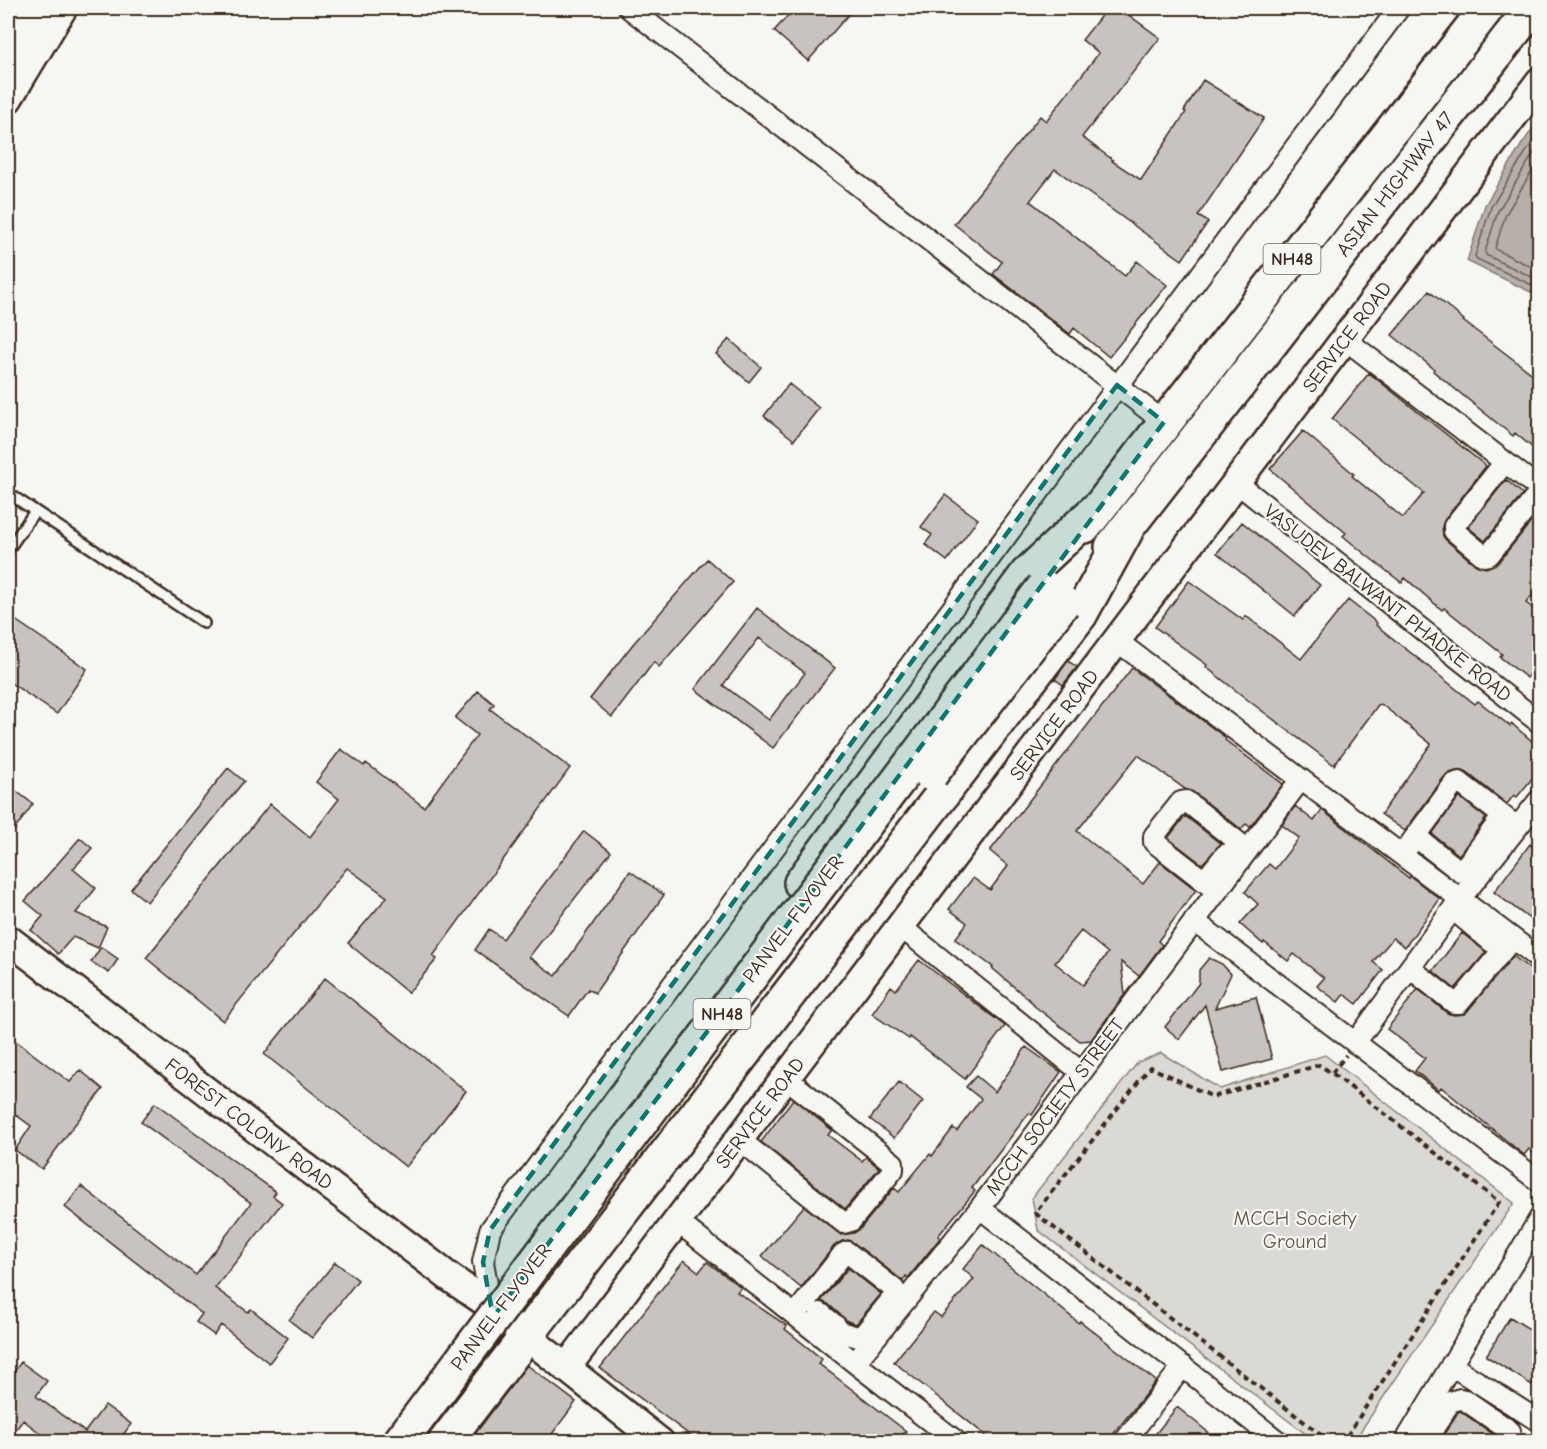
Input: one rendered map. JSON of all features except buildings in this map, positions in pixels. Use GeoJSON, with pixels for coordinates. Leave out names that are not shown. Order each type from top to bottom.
{"type":"FeatureCollection","features":[{"type":"Feature","properties":{"kind":"highway","name":"ASIAN HIGHWAY 47"},"geometry":{"type":"LineString","coordinates":[[1097,509],[1487,8]]}},
{"type":"Feature","properties":{"kind":"highway","name":"ASIAN HIGHWAY 47"},"geometry":{"type":"LineString","coordinates":[[1126,531],[1523,19]]}},
{"type":"Feature","properties":{"kind":"highway","name":"PANVEL FLYOVER"},"geometry":{"type":"LineString","coordinates":[[416,1442],[1054,595],[1097,509]]}},
{"type":"Feature","properties":{"kind":"highway"},"geometry":{"type":"LineString","coordinates":[[388,1442],[491,1306],[1027,574],[1097,509]]}},
{"type":"Feature","properties":{"kind":"highway","name":"PANVEL FLYOVER"},"geometry":{"type":"LineString","coordinates":[[400,1442],[1054,595],[1126,531]]}},
{"type":"Feature","properties":{"kind":"highway"},"geometry":{"type":"LineString","coordinates":[[446,1442],[1080,615],[1126,531]]}},
{"type":"Feature","properties":{"kind":"street"},"geometry":{"type":"LineString","coordinates":[[8,51],[34,8]]}},
{"type":"Feature","properties":{"kind":"street"},"geometry":{"type":"LineString","coordinates":[[8,99],[63,8]]}},
{"type":"Feature","properties":{"kind":"street"},"geometry":{"type":"LineString","coordinates":[[629,8],[1164,422]]}},
{"type":"Feature","properties":{"kind":"street"},"geometry":{"type":"LineString","coordinates":[[660,1442],[491,1306],[483,1262],[490,1230],[1399,8]]}},
{"type":"Feature","properties":{"kind":"street","name":"SERVICE ROAD"},"geometry":{"type":"LineString","coordinates":[[566,1368],[1346,340],[1442,208],[1539,81]]}},
{"type":"Feature","properties":{"kind":"street"},"geometry":{"type":"LineString","coordinates":[[1346,340],[1504,462],[1539,490],[1489,555],[1484,556],[1454,531],[1454,526],[1504,462]]}},
{"type":"Feature","properties":{"kind":"street","name":"VASUDEV BALWANT PHADKE ROAD"},"geometry":{"type":"LineString","coordinates":[[1237,483],[1539,723]]}},
{"type":"Feature","properties":{"kind":"street"},"geometry":{"type":"LineString","coordinates":[[1118,641],[1402,855],[1457,911],[1501,945],[1539,959]]}},
{"type":"Feature","properties":{"kind":"street","name":"MCCH SOCIETY STREET"},"geometry":{"type":"LineString","coordinates":[[1279,1442],[980,1208],[1194,921],[1211,886],[1243,856],[1301,779]]}},
{"type":"Feature","properties":{"kind":"street"},"geometry":{"type":"LineString","coordinates":[[1402,855],[1454,784],[1459,782],[1517,827]]}},
{"type":"Feature","properties":{"kind":"street"},"geometry":{"type":"LineString","coordinates":[[1355,1043],[1410,968],[1457,911],[1539,799]]}},
{"type":"Feature","properties":{"kind":"street"},"geometry":{"type":"LineString","coordinates":[[1211,886],[1154,842],[1154,836],[1181,802],[1186,801],[1243,856]]}},
{"type":"Feature","properties":{"kind":"street"},"geometry":{"type":"LineString","coordinates":[[1457,911],[1461,872],[1497,824]]}},
{"type":"Feature","properties":{"kind":"street"},"geometry":{"type":"LineString","coordinates":[[1416,837],[1461,872]]}},
{"type":"Feature","properties":{"kind":"street"},"geometry":{"type":"LineString","coordinates":[[1194,921],[1539,1182]]}},
{"type":"Feature","properties":{"kind":"street"},"geometry":{"type":"LineString","coordinates":[[901,927],[1081,1072]]}},
{"type":"Feature","properties":{"kind":"street","name":"FOREST COLONY ROAD"},"geometry":{"type":"LineString","coordinates":[[8,939],[449,1277],[491,1306]]}},
{"type":"Feature","properties":{"kind":"street"},"geometry":{"type":"LineString","coordinates":[[1410,968],[1454,1003],[1459,1003],[1501,945]]}},
{"type":"Feature","properties":{"kind":"street"},"geometry":{"type":"LineString","coordinates":[[740,1140],[844,1223],[851,1221],[893,1170],[893,1163],[786,1078]]}},
{"type":"Feature","properties":{"kind":"street"},"geometry":{"type":"LineString","coordinates":[[830,1343],[844,1333],[858,1337],[863,1335],[897,1301],[980,1208]]}},
{"type":"Feature","properties":{"kind":"street"},"geometry":{"type":"LineString","coordinates":[[1429,1421],[1451,1365],[1539,1218]]}},
{"type":"Feature","properties":{"kind":"street"},"geometry":{"type":"LineString","coordinates":[[678,1222],[957,1442]]}},
{"type":"Feature","properties":{"kind":"street"},"geometry":{"type":"LineString","coordinates":[[795,1315],[843,1254],[847,1252],[894,1289],[897,1301],[855,1363]]}},
{"type":"Feature","properties":{"kind":"street"},"geometry":{"type":"LineString","coordinates":[[820,1313],[836,1326],[830,1343]]}},
{"type":"Feature","properties":{"kind":"street"},"geometry":{"type":"LineString","coordinates":[[1406,1442],[1450,1402],[1460,1399],[1485,1414],[1507,1436],[1531,1417],[1451,1365]]}},
{"type":"Feature","properties":{"kind":"street"},"geometry":{"type":"LineString","coordinates":[[1124,1442],[1183,1366]]}},
{"type":"Feature","properties":{"kind":"street"},"geometry":{"type":"LineString","coordinates":[[1485,1414],[1497,1395]]}},
{"type":"Feature","properties":{"kind":"lane"},"geometry":{"type":"LineString","coordinates":[[8,493],[204,623]]}},
{"type":"Feature","properties":{"kind":"lane"},"geometry":{"type":"LineString","coordinates":[[8,550],[35,512]]}},
{"type":"Feature","properties":{"kind":"path"},"geometry":{"type":"LineString","coordinates":[[1330,1442],[1035,1213],[1150,1067],[1213,1097],[1318,1065],[1332,1073],[1499,1202],[1343,1442]]}},
{"type":"Feature","properties":{"kind":"highlighted area"},"geometry":{"type":"Polygon","coordinates":[[[1117,385],[1164,422],[497,1312],[491,1306],[483,1262],[490,1230],[1117,385]]]}},
{"type":"Feature","properties":{"kind":"green space","name":"MCCH Society Ground"},"geometry":{"type":"Polygon","coordinates":[[[1161,1053],[1220,1089],[1325,1055],[1514,1203],[1354,1441],[1315,1441],[1038,1230],[1032,1198],[1138,1062],[1161,1053]]]}},
{"type":"Feature","properties":{"kind":"water"},"geometry":{"type":"Polygon","coordinates":[[[1539,120],[1539,296],[1467,261],[1485,205],[1539,120]]]}}]}
